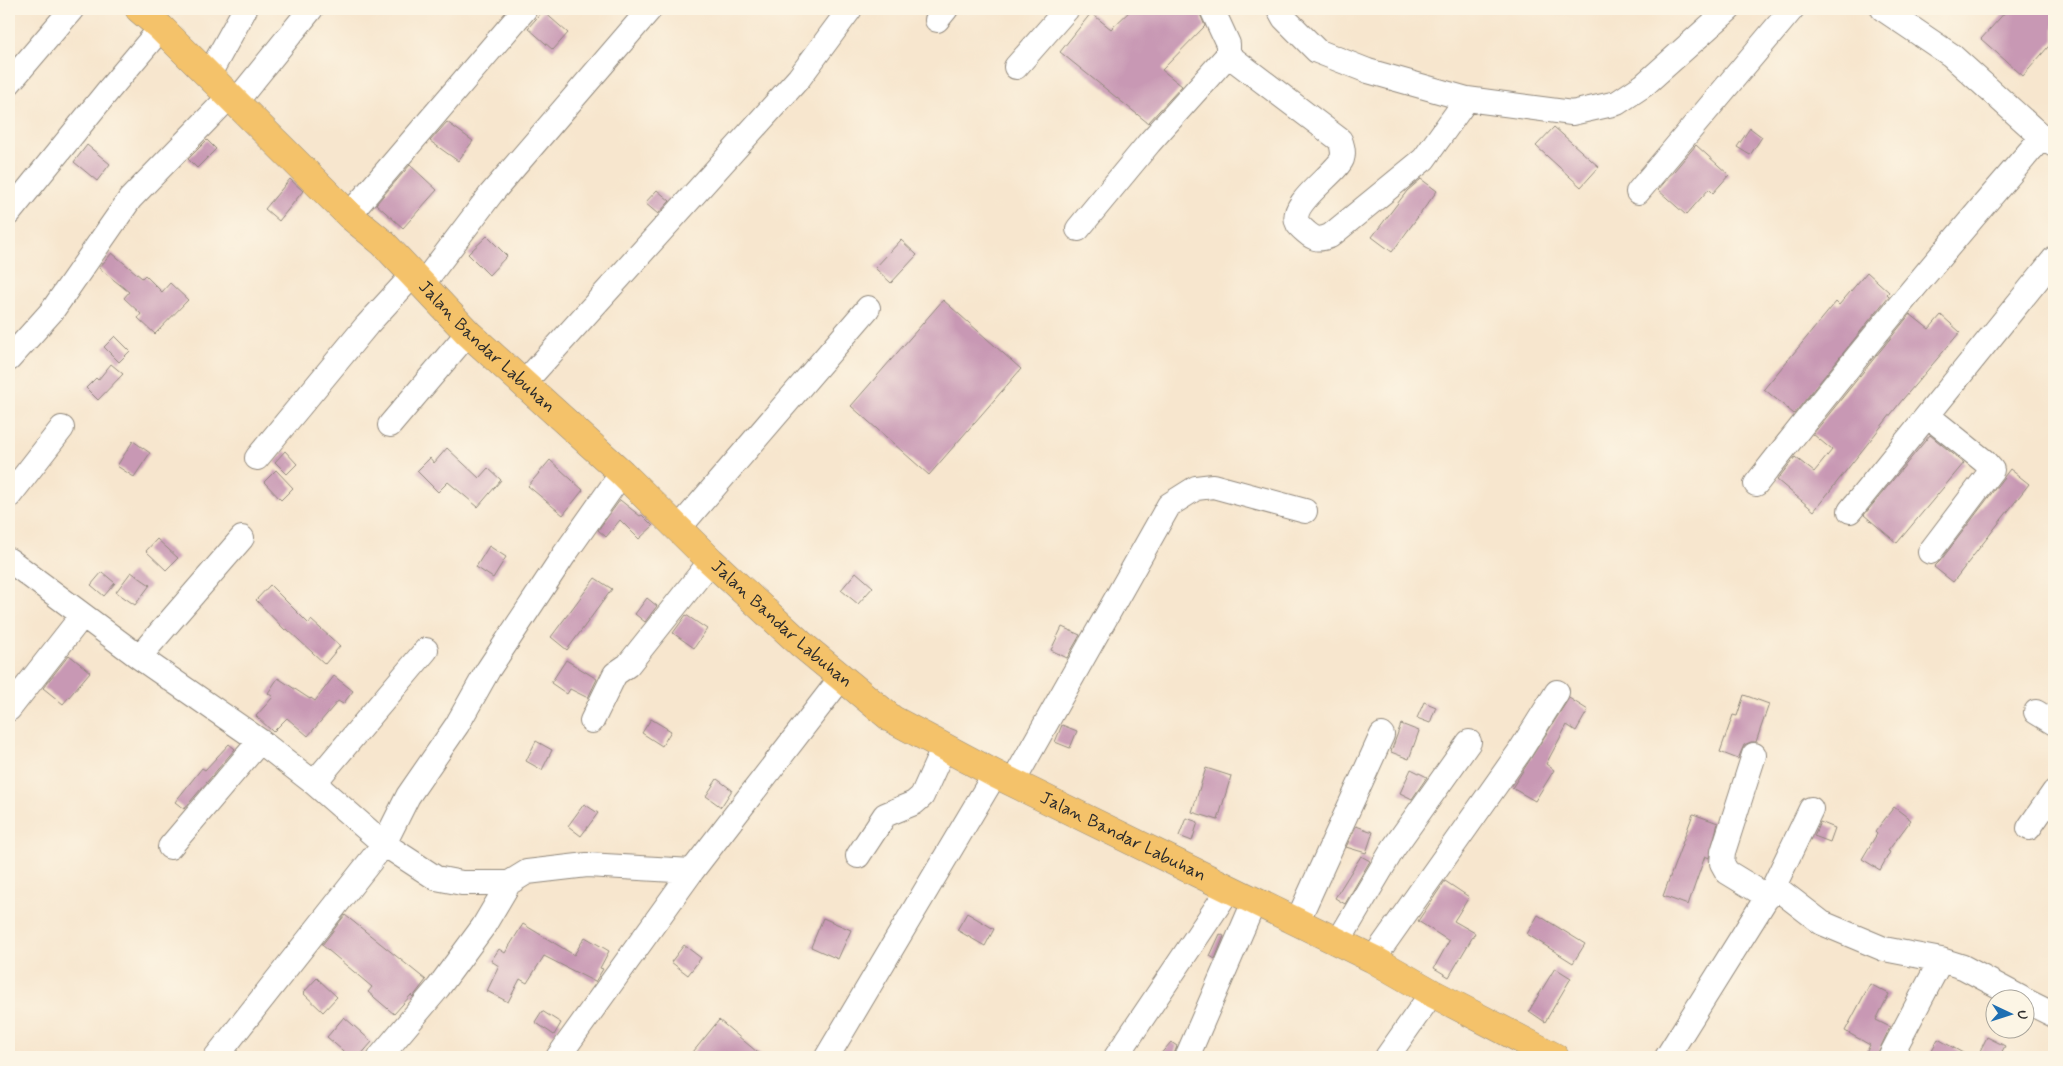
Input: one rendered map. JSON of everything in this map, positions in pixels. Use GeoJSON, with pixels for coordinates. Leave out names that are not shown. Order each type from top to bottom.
{"type":"FeatureCollection","features":[{"type":"Feature","properties":{"kind":"main road","name":"Jalan Bandar Labuhan"},"geometry":{"type":"LineString","coordinates":[[139,9],[161,28],[349,216],[383,243],[468,332],[525,382],[554,413],[622,473],[711,561],[801,644],[892,719],[1004,778],[1373,959],[1542,1055]]}},
{"type":"Feature","properties":{"kind":"street"},"geometry":{"type":"LineString","coordinates":[[9,83],[72,9]]}},
{"type":"Feature","properties":{"kind":"street"},"geometry":{"type":"LineString","coordinates":[[208,76],[245,9]]}},
{"type":"Feature","properties":{"kind":"street"},"geometry":{"type":"LineString","coordinates":[[9,359],[52,311],[130,199],[232,100],[311,9]]}},
{"type":"Feature","properties":{"kind":"street"},"geometry":{"type":"LineString","coordinates":[[349,216],[524,9]]}},
{"type":"Feature","properties":{"kind":"street"},"geometry":{"type":"LineString","coordinates":[[258,458],[367,325],[418,280],[650,9]]}},
{"type":"Feature","properties":{"kind":"street"},"geometry":{"type":"LineString","coordinates":[[525,382],[799,78],[850,9]]}},
{"type":"Feature","properties":{"kind":"street"},"geometry":{"type":"LineString","coordinates":[[1016,67],[1068,9]]}},
{"type":"Feature","properties":{"kind":"street"},"geometry":{"type":"LineString","coordinates":[[1078,228],[1149,143],[1228,56],[1228,44],[1212,9]]}},
{"type":"Feature","properties":{"kind":"street"},"geometry":{"type":"LineString","coordinates":[[1279,9],[1284,18],[1317,51],[1368,71],[1467,99],[1572,113],[1617,103],[1644,86],[1729,9]]}},
{"type":"Feature","properties":{"kind":"street"},"geometry":{"type":"LineString","coordinates":[[1296,9],[1299,34]]}},
{"type":"Feature","properties":{"kind":"street"},"geometry":{"type":"LineString","coordinates":[[1638,192],[1792,9]]}},
{"type":"Feature","properties":{"kind":"street"},"geometry":{"type":"LineString","coordinates":[[1756,484],[1823,397],[1961,230],[2048,141],[1951,55],[1883,9]]}},
{"type":"Feature","properties":{"kind":"street"},"geometry":{"type":"LineString","coordinates":[[9,213],[161,28]]}},
{"type":"Feature","properties":{"kind":"street"},"geometry":{"type":"LineString","coordinates":[[1228,56],[1340,140],[1343,146],[1342,159],[1300,205],[1296,215],[1298,223],[1313,239],[1320,240],[1330,236],[1424,159],[1467,99]]}},
{"type":"Feature","properties":{"kind":"street"},"geometry":{"type":"LineString","coordinates":[[1850,511],[2054,259]]}},
{"type":"Feature","properties":{"kind":"street"},"geometry":{"type":"LineString","coordinates":[[679,528],[868,308]]}},
{"type":"Feature","properties":{"kind":"street"},"geometry":{"type":"LineString","coordinates":[[390,425],[468,332]]}},
{"type":"Feature","properties":{"kind":"street"},"geometry":{"type":"LineString","coordinates":[[1928,416],[1991,467],[1992,470],[1930,552]]}},
{"type":"Feature","properties":{"kind":"street"},"geometry":{"type":"LineString","coordinates":[[9,496],[62,428]]}},
{"type":"Feature","properties":{"kind":"street"},"geometry":{"type":"LineString","coordinates":[[216,1057],[384,844],[408,796],[457,725],[488,670],[564,555],[622,473]]}},
{"type":"Feature","properties":{"kind":"street"},"geometry":{"type":"LineString","coordinates":[[827,1057],[1004,778],[1169,505],[1196,488],[1213,486],[1305,511]]}},
{"type":"Feature","properties":{"kind":"street"},"geometry":{"type":"LineString","coordinates":[[138,658],[242,538]]}},
{"type":"Feature","properties":{"kind":"street"},"geometry":{"type":"LineString","coordinates":[[592,721],[615,674],[628,665],[711,561]]}},
{"type":"Feature","properties":{"kind":"street"},"geometry":{"type":"LineString","coordinates":[[10,562],[138,658],[260,741],[314,783],[384,844],[436,878],[462,883],[509,883]]}},
{"type":"Feature","properties":{"kind":"street"},"geometry":{"type":"LineString","coordinates":[[9,708],[82,616]]}},
{"type":"Feature","properties":{"kind":"street"},"geometry":{"type":"LineString","coordinates":[[314,783],[426,650]]}},
{"type":"Feature","properties":{"kind":"street"},"geometry":{"type":"LineString","coordinates":[[558,1057],[692,871],[841,678]]}},
{"type":"Feature","properties":{"kind":"street"},"geometry":{"type":"LineString","coordinates":[[1373,959],[1520,751],[1556,692]]}},
{"type":"Feature","properties":{"kind":"street"},"geometry":{"type":"LineString","coordinates":[[1297,922],[1382,736]]}},
{"type":"Feature","properties":{"kind":"street"},"geometry":{"type":"LineString","coordinates":[[170,848],[260,741]]}},
{"type":"Feature","properties":{"kind":"street"},"geometry":{"type":"LineString","coordinates":[[1338,942],[1393,849],[1469,742]]}},
{"type":"Feature","properties":{"kind":"street"},"geometry":{"type":"LineString","coordinates":[[858,856],[885,815],[914,803],[922,796],[944,746]]}},
{"type":"Feature","properties":{"kind":"street"},"geometry":{"type":"LineString","coordinates":[[1754,755],[1723,852],[1722,863],[1727,872],[1771,892],[1822,923],[1884,950],[1941,960],[1963,967],[2002,988]]}},
{"type":"Feature","properties":{"kind":"street"},"geometry":{"type":"LineString","coordinates":[[2029,828],[2054,792]]}},
{"type":"Feature","properties":{"kind":"street"},"geometry":{"type":"LineString","coordinates":[[1667,1057],[1771,892],[1811,810]]}},
{"type":"Feature","properties":{"kind":"street"},"geometry":{"type":"LineString","coordinates":[[380,1057],[438,988],[478,935],[509,883],[527,872],[587,865],[692,871]]}},
{"type":"Feature","properties":{"kind":"street"},"geometry":{"type":"LineString","coordinates":[[1116,1057],[1229,889]]}},
{"type":"Feature","properties":{"kind":"street"},"geometry":{"type":"LineString","coordinates":[[1187,1057],[1254,902]]}},
{"type":"Feature","properties":{"kind":"street"},"geometry":{"type":"LineString","coordinates":[[1890,1057],[1941,960]]}},
{"type":"Feature","properties":{"kind":"street"},"geometry":{"type":"LineString","coordinates":[[1387,1057],[1432,994]]}},
{"type":"Feature","properties":{"kind":"street"},"geometry":{"type":"LineString","coordinates":[[2036,1006],[2054,1015]]}},
{"type":"Feature","properties":{"kind":"building"},"geometry":{"type":"Polygon","coordinates":[[[1132,9],[1198,9],[1205,26],[1162,70],[1182,86],[1148,123],[1060,52],[1091,13],[1111,29],[1132,9]]]}},
{"type":"Feature","properties":{"kind":"building"},"geometry":{"type":"Polygon","coordinates":[[[2008,9],[2054,9],[2054,40],[2023,76],[1981,39],[2008,9]]]}},
{"type":"Feature","properties":{"kind":"building"},"geometry":{"type":"Polygon","coordinates":[[[543,11],[568,33],[553,50],[528,28],[543,11]]]}},
{"type":"Feature","properties":{"kind":"building"},"geometry":{"type":"Polygon","coordinates":[[[447,122],[473,141],[458,161],[430,141],[447,122]]]}},
{"type":"Feature","properties":{"kind":"building"},"geometry":{"type":"Polygon","coordinates":[[[1554,127],[1599,167],[1581,187],[1536,146],[1554,127]]]}},
{"type":"Feature","properties":{"kind":"building"},"geometry":{"type":"Polygon","coordinates":[[[1750,128],[1762,137],[1750,155],[1737,147],[1750,128]]]}},
{"type":"Feature","properties":{"kind":"building"},"geometry":{"type":"Polygon","coordinates":[[[207,140],[216,149],[197,168],[188,159],[207,140]]]}},
{"type":"Feature","properties":{"kind":"building"},"geometry":{"type":"Polygon","coordinates":[[[87,145],[110,164],[97,181],[74,162],[87,145]]]}},
{"type":"Feature","properties":{"kind":"building"},"geometry":{"type":"Polygon","coordinates":[[[1696,145],[1729,175],[1713,193],[1709,189],[1686,215],[1658,190],[1696,145]]]}},
{"type":"Feature","properties":{"kind":"building"},"geometry":{"type":"Polygon","coordinates":[[[410,165],[437,190],[403,228],[376,204],[410,165]]]}},
{"type":"Feature","properties":{"kind":"building"},"geometry":{"type":"Polygon","coordinates":[[[290,179],[303,191],[279,221],[265,209],[290,179]]]}},
{"type":"Feature","properties":{"kind":"building"},"geometry":{"type":"Polygon","coordinates":[[[1421,179],[1437,191],[1392,252],[1372,237],[1407,191],[1421,179]]]}},
{"type":"Feature","properties":{"kind":"building"},"geometry":{"type":"Polygon","coordinates":[[[657,190],[670,201],[658,214],[645,203],[657,190]]]}},
{"type":"Feature","properties":{"kind":"building"},"geometry":{"type":"Polygon","coordinates":[[[487,236],[507,256],[489,275],[468,254],[487,236]]]}},
{"type":"Feature","properties":{"kind":"building"},"geometry":{"type":"Polygon","coordinates":[[[901,240],[917,255],[891,283],[875,268],[901,240]]]}},
{"type":"Feature","properties":{"kind":"building"},"geometry":{"type":"Polygon","coordinates":[[[112,253],[142,278],[145,275],[162,292],[170,283],[188,300],[155,334],[138,318],[141,314],[124,298],[129,292],[99,268],[112,253]]]}},
{"type":"Feature","properties":{"kind":"building"},"geometry":{"type":"Polygon","coordinates":[[[1867,272],[1889,292],[1887,294],[1889,296],[1794,414],[1764,389],[1836,302],[1839,305],[1867,272]]]}},
{"type":"Feature","properties":{"kind":"building"},"geometry":{"type":"Polygon","coordinates":[[[943,300],[1021,369],[929,475],[851,406],[943,300]]]}},
{"type":"Feature","properties":{"kind":"building"},"geometry":{"type":"Polygon","coordinates":[[[1910,314],[1929,329],[1941,315],[1960,332],[1903,399],[1814,511],[1777,480],[1795,457],[1814,472],[1832,450],[1813,434],[1910,314]]]}},
{"type":"Feature","properties":{"kind":"building"},"geometry":{"type":"Polygon","coordinates":[[[115,336],[130,351],[119,362],[104,347],[115,336]]]}},
{"type":"Feature","properties":{"kind":"building"},"geometry":{"type":"Polygon","coordinates":[[[111,364],[123,374],[98,400],[86,388],[96,378],[98,380],[111,364]]]}},
{"type":"Feature","properties":{"kind":"building"},"geometry":{"type":"Polygon","coordinates":[[[1930,435],[1964,463],[1897,543],[1864,515],[1930,435]]]}},
{"type":"Feature","properties":{"kind":"building"},"geometry":{"type":"Polygon","coordinates":[[[133,441],[150,453],[134,477],[117,466],[133,441]]]}},
{"type":"Feature","properties":{"kind":"building"},"geometry":{"type":"Polygon","coordinates":[[[447,448],[479,478],[488,468],[501,480],[478,507],[448,482],[438,492],[417,471],[430,458],[434,463],[447,448]]]}},
{"type":"Feature","properties":{"kind":"building"},"geometry":{"type":"Polygon","coordinates":[[[285,451],[297,464],[287,474],[275,462],[285,451]]]}},
{"type":"Feature","properties":{"kind":"building"},"geometry":{"type":"Polygon","coordinates":[[[550,460],[583,490],[563,515],[528,486],[550,460]]]}},
{"type":"Feature","properties":{"kind":"building"},"geometry":{"type":"Polygon","coordinates":[[[2010,469],[2029,484],[1953,582],[1934,567],[2010,469]]]}},
{"type":"Feature","properties":{"kind":"building"},"geometry":{"type":"Polygon","coordinates":[[[276,470],[293,488],[281,500],[264,482],[276,470]]]}},
{"type":"Feature","properties":{"kind":"building"},"geometry":{"type":"Polygon","coordinates":[[[620,500],[640,516],[642,515],[653,526],[639,539],[620,520],[606,537],[598,530],[620,500]]]}},
{"type":"Feature","properties":{"kind":"building"},"geometry":{"type":"Polygon","coordinates":[[[157,539],[178,558],[166,570],[146,551],[157,539]]]}},
{"type":"Feature","properties":{"kind":"building"},"geometry":{"type":"Polygon","coordinates":[[[489,546],[506,557],[493,578],[476,567],[489,546]]]}},
{"type":"Feature","properties":{"kind":"building"},"geometry":{"type":"Polygon","coordinates":[[[102,572],[115,583],[104,596],[91,585],[102,572]]]}},
{"type":"Feature","properties":{"kind":"building"},"geometry":{"type":"Polygon","coordinates":[[[131,572],[150,585],[135,605],[116,592],[131,572]]]}},
{"type":"Feature","properties":{"kind":"building"},"geometry":{"type":"Polygon","coordinates":[[[856,572],[873,587],[858,604],[841,590],[856,572]]]}},
{"type":"Feature","properties":{"kind":"building"},"geometry":{"type":"Polygon","coordinates":[[[595,578],[612,589],[567,650],[551,637],[595,578]]]}},
{"type":"Feature","properties":{"kind":"building"},"geometry":{"type":"Polygon","coordinates":[[[270,585],[309,624],[311,620],[340,646],[325,664],[287,629],[285,630],[256,600],[270,585]]]}},
{"type":"Feature","properties":{"kind":"building"},"geometry":{"type":"Polygon","coordinates":[[[647,598],[657,606],[645,622],[635,614],[647,598]]]}},
{"type":"Feature","properties":{"kind":"building"},"geometry":{"type":"Polygon","coordinates":[[[686,615],[707,629],[694,648],[673,633],[686,615]]]}},
{"type":"Feature","properties":{"kind":"building"},"geometry":{"type":"Polygon","coordinates":[[[1062,627],[1080,635],[1067,658],[1051,650],[1062,627]]]}},
{"type":"Feature","properties":{"kind":"building"},"geometry":{"type":"Polygon","coordinates":[[[69,655],[90,672],[63,704],[43,688],[69,655]]]}},
{"type":"Feature","properties":{"kind":"building"},"geometry":{"type":"Polygon","coordinates":[[[566,660],[597,679],[588,698],[570,689],[567,694],[551,683],[566,660]]]}},
{"type":"Feature","properties":{"kind":"building"},"geometry":{"type":"Polygon","coordinates":[[[334,676],[353,691],[343,704],[338,701],[308,736],[287,718],[273,732],[256,716],[273,697],[268,693],[278,678],[315,701],[334,676]]]}},
{"type":"Feature","properties":{"kind":"building"},"geometry":{"type":"Polygon","coordinates":[[[1744,695],[1769,704],[1756,742],[1744,745],[1738,759],[1720,752],[1733,715],[1737,716],[1744,695]]]}},
{"type":"Feature","properties":{"kind":"building"},"geometry":{"type":"Polygon","coordinates":[[[1569,698],[1588,710],[1576,731],[1567,725],[1546,764],[1554,770],[1535,801],[1512,788],[1569,698]]]}},
{"type":"Feature","properties":{"kind":"building"},"geometry":{"type":"Polygon","coordinates":[[[1424,702],[1436,707],[1430,723],[1417,718],[1424,702]]]}},
{"type":"Feature","properties":{"kind":"building"},"geometry":{"type":"Polygon","coordinates":[[[651,719],[671,731],[662,746],[642,733],[651,719]]]}},
{"type":"Feature","properties":{"kind":"building"},"geometry":{"type":"Polygon","coordinates":[[[1401,724],[1419,731],[1409,759],[1391,752],[1401,724]]]}},
{"type":"Feature","properties":{"kind":"building"},"geometry":{"type":"Polygon","coordinates":[[[1062,725],[1077,731],[1070,748],[1055,742],[1062,725]]]}},
{"type":"Feature","properties":{"kind":"building"},"geometry":{"type":"Polygon","coordinates":[[[536,741],[552,750],[542,770],[526,761],[536,741]]]}},
{"type":"Feature","properties":{"kind":"building"},"geometry":{"type":"Polygon","coordinates":[[[229,744],[235,749],[184,809],[175,802],[202,768],[205,770],[229,744]]]}},
{"type":"Feature","properties":{"kind":"building"},"geometry":{"type":"Polygon","coordinates":[[[1206,768],[1231,776],[1218,820],[1192,812],[1206,768]]]}},
{"type":"Feature","properties":{"kind":"building"},"geometry":{"type":"Polygon","coordinates":[[[1411,769],[1427,777],[1412,799],[1400,793],[1411,769]]]}},
{"type":"Feature","properties":{"kind":"building"},"geometry":{"type":"Polygon","coordinates":[[[717,779],[732,790],[721,807],[706,796],[717,779]]]}},
{"type":"Feature","properties":{"kind":"building"},"geometry":{"type":"Polygon","coordinates":[[[584,804],[598,813],[581,836],[568,826],[584,804]]]}},
{"type":"Feature","properties":{"kind":"building"},"geometry":{"type":"Polygon","coordinates":[[[1894,807],[1911,820],[1888,851],[1890,852],[1880,870],[1862,859],[1877,834],[1875,832],[1894,807]]]}},
{"type":"Feature","properties":{"kind":"building"},"geometry":{"type":"Polygon","coordinates":[[[1693,814],[1718,823],[1709,858],[1705,856],[1688,905],[1663,896],[1693,814]]]}},
{"type":"Feature","properties":{"kind":"building"},"geometry":{"type":"Polygon","coordinates":[[[1186,818],[1198,822],[1192,841],[1179,836],[1186,818]]]}},
{"type":"Feature","properties":{"kind":"building"},"geometry":{"type":"Polygon","coordinates":[[[1820,822],[1835,828],[1830,842],[1814,836],[1820,822]]]}},
{"type":"Feature","properties":{"kind":"building"},"geometry":{"type":"Polygon","coordinates":[[[1356,826],[1373,832],[1366,853],[1346,847],[1356,826]]]}},
{"type":"Feature","properties":{"kind":"building"},"geometry":{"type":"Polygon","coordinates":[[[1361,856],[1370,861],[1345,904],[1335,898],[1361,856]]]}},
{"type":"Feature","properties":{"kind":"building"},"geometry":{"type":"Polygon","coordinates":[[[1445,881],[1469,897],[1454,921],[1475,933],[1449,977],[1434,968],[1449,941],[1418,921],[1445,881]]]}},
{"type":"Feature","properties":{"kind":"building"},"geometry":{"type":"Polygon","coordinates":[[[967,913],[994,929],[985,946],[957,930],[967,913]]]}},
{"type":"Feature","properties":{"kind":"building"},"geometry":{"type":"Polygon","coordinates":[[[345,915],[426,980],[413,997],[411,995],[394,1014],[368,992],[372,987],[322,945],[345,915]]]}},
{"type":"Feature","properties":{"kind":"building"},"geometry":{"type":"Polygon","coordinates":[[[1538,915],[1585,944],[1573,963],[1527,934],[1538,915]]]}},
{"type":"Feature","properties":{"kind":"building"},"geometry":{"type":"Polygon","coordinates":[[[823,918],[851,930],[838,959],[811,947],[823,918]]]}},
{"type":"Feature","properties":{"kind":"building"},"geometry":{"type":"Polygon","coordinates":[[[523,924],[574,955],[585,937],[609,951],[600,968],[603,969],[595,982],[544,956],[527,983],[520,979],[508,1002],[487,991],[499,966],[491,961],[499,949],[505,953],[523,924]]]}},
{"type":"Feature","properties":{"kind":"building"},"geometry":{"type":"Polygon","coordinates":[[[1220,934],[1224,936],[1215,959],[1210,956],[1220,934]]]}},
{"type":"Feature","properties":{"kind":"building"},"geometry":{"type":"Polygon","coordinates":[[[684,945],[701,958],[688,975],[671,962],[684,945]]]}},
{"type":"Feature","properties":{"kind":"building"},"geometry":{"type":"Polygon","coordinates":[[[1555,968],[1571,978],[1545,1022],[1529,1011],[1555,968]]]}},
{"type":"Feature","properties":{"kind":"building"},"geometry":{"type":"Polygon","coordinates":[[[317,978],[337,997],[323,1012],[303,993],[317,978]]]}},
{"type":"Feature","properties":{"kind":"building"},"geometry":{"type":"Polygon","coordinates":[[[1870,984],[1889,994],[1876,1020],[1890,1027],[1876,1057],[1864,1057],[1870,1045],[1845,1031],[1870,984]]]}},
{"type":"Feature","properties":{"kind":"building"},"geometry":{"type":"Polygon","coordinates":[[[542,1011],[561,1023],[554,1035],[535,1022],[542,1011]]]}},
{"type":"Feature","properties":{"kind":"building"},"geometry":{"type":"Polygon","coordinates":[[[344,1017],[372,1042],[359,1057],[350,1057],[327,1037],[344,1017]]]}},
{"type":"Feature","properties":{"kind":"building"},"geometry":{"type":"Polygon","coordinates":[[[719,1020],[763,1057],[689,1057],[719,1020]]]}},
{"type":"Feature","properties":{"kind":"building"},"geometry":{"type":"Polygon","coordinates":[[[1986,1038],[2005,1046],[1999,1057],[1977,1057],[1986,1038]]]}},
{"type":"Feature","properties":{"kind":"building"},"geometry":{"type":"Polygon","coordinates":[[[1938,1039],[1970,1057],[1928,1057],[1938,1039]]]}},
{"type":"Feature","properties":{"kind":"building"},"geometry":{"type":"Polygon","coordinates":[[[1171,1042],[1177,1046],[1173,1057],[1158,1057],[1171,1042]]]}}]}
